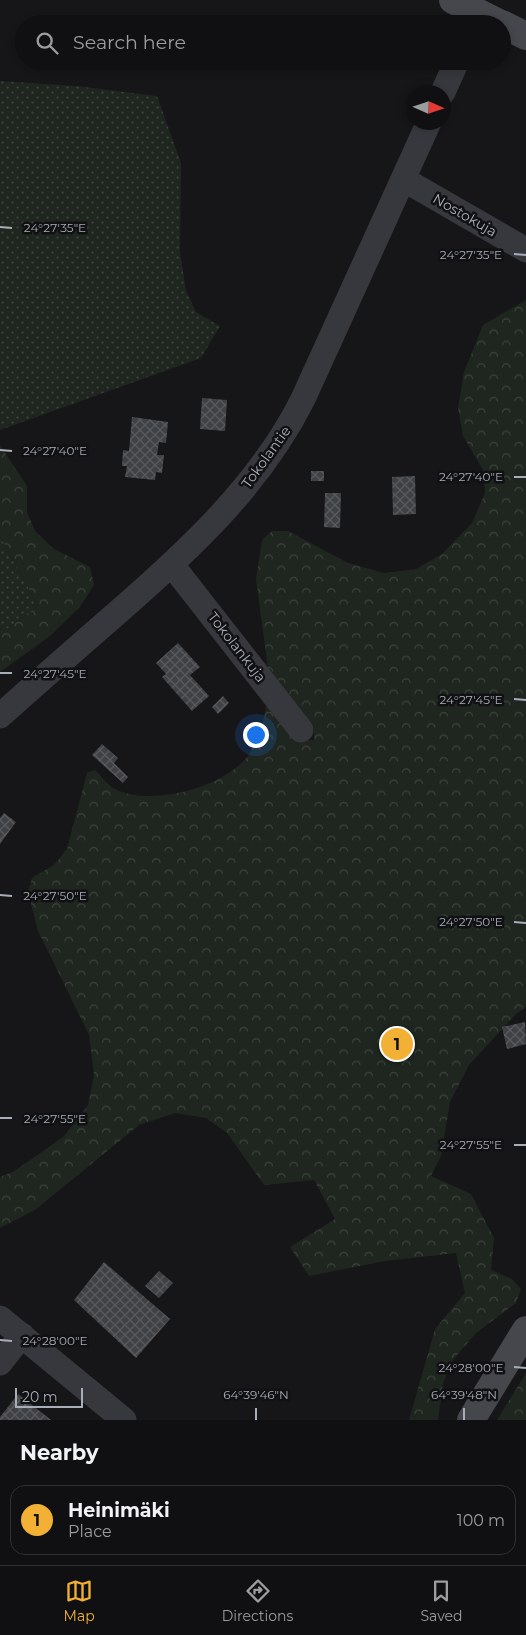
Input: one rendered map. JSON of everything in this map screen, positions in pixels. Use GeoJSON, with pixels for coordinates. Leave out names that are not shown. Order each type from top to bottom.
{"type":"FeatureCollection","features":[{"type":"Feature","properties":{"kind":"main road"},"geometry":{"type":"LineString","coordinates":[[452,0],[478,15]]}},
{"type":"Feature","properties":{"kind":"main road"},"geometry":{"type":"LineString","coordinates":[[511,30],[526,36]]}},
{"type":"Feature","properties":{"kind":"main road"},"geometry":{"type":"LineString","coordinates":[[471,1420],[526,1330]]}},
{"type":"Feature","properties":{"kind":"street"},"geometry":{"type":"LineString","coordinates":[[446,85],[454,70]]}},
{"type":"Feature","properties":{"kind":"street","name":"Tokolantie"},"geometry":{"type":"LineString","coordinates":[[0,716],[172,565],[236,498],[262,465],[289,426],[425,130]]}},
{"type":"Feature","properties":{"kind":"street","name":"Nostokuja"},"geometry":{"type":"LineString","coordinates":[[403,179],[526,250]]}},
{"type":"Feature","properties":{"kind":"street","name":"Tokolankuja"},"geometry":{"type":"LineString","coordinates":[[172,565],[301,730]]}},
{"type":"Feature","properties":{"kind":"street"},"geometry":{"type":"LineString","coordinates":[[0,1318],[124,1420]]}},
{"type":"Feature","properties":{"kind":"street"},"geometry":{"type":"LineString","coordinates":[[0,1363],[22,1335]]}},
{"type":"Feature","properties":{"kind":"green space"},"geometry":{"type":"Polygon","coordinates":[[[0,81],[76,86],[157,96],[181,163],[180,252],[186,291],[196,312],[220,326],[201,358],[0,430],[0,81]]]}},
{"type":"Feature","properties":{"kind":"green space"},"geometry":{"type":"Polygon","coordinates":[[[526,300],[526,1007],[516,1014],[469,1065],[450,1102],[441,1156],[431,1176],[471,1194],[494,1238],[491,1270],[512,1279],[521,1289],[516,1303],[476,1333],[453,1360],[443,1383],[438,1420],[409,1420],[435,1329],[465,1293],[456,1253],[385,1261],[309,1276],[290,1247],[335,1219],[314,1180],[264,1185],[227,1133],[206,1118],[175,1113],[139,1125],[35,1210],[0,1228],[0,1177],[13,1172],[63,1137],[88,1105],[94,1075],[89,1035],[38,931],[28,892],[32,878],[54,865],[67,849],[87,773],[95,770],[114,789],[133,795],[170,794],[210,783],[227,774],[241,763],[251,751],[260,733],[267,700],[300,741],[314,740],[314,728],[268,668],[256,579],[262,540],[272,531],[288,531],[348,563],[384,573],[416,569],[442,554],[472,523],[485,493],[483,470],[463,436],[458,408],[464,372],[483,325],[526,300]]]}},
{"type":"Feature","properties":{"kind":"green space"},"geometry":{"type":"Polygon","coordinates":[[[0,445],[27,486],[27,512],[35,531],[54,549],[90,567],[94,585],[80,607],[50,636],[0,672],[0,634],[38,606],[0,536],[0,445]]]}},
{"type":"Feature","properties":{"kind":"green space"},"geometry":{"type":"Polygon","coordinates":[[[0,536],[38,606],[0,634],[0,536]]]}},
{"type":"Feature","properties":{"kind":"green space"},"geometry":{"type":"Polygon","coordinates":[[[526,1373],[526,1420],[497,1420],[526,1373]]]}},
{"type":"Feature","properties":{"kind":"building"},"geometry":{"type":"Polygon","coordinates":[[[202,398],[227,400],[225,431],[200,429],[202,398]]]}},
{"type":"Feature","properties":{"kind":"building"},"geometry":{"type":"Polygon","coordinates":[[[132,417],[168,422],[166,443],[159,442],[157,455],[164,455],[162,473],[156,472],[155,480],[125,477],[127,466],[122,466],[123,450],[129,451],[132,417]]]}},
{"type":"Feature","properties":{"kind":"building"},"geometry":{"type":"Polygon","coordinates":[[[311,471],[324,471],[324,481],[311,481],[311,471]]]}},
{"type":"Feature","properties":{"kind":"building"},"geometry":{"type":"Polygon","coordinates":[[[415,476],[416,514],[393,515],[392,477],[415,476]]]}},
{"type":"Feature","properties":{"kind":"building"},"geometry":{"type":"Polygon","coordinates":[[[325,493],[341,493],[340,528],[324,527],[325,493]]]}},
{"type":"Feature","properties":{"kind":"building"},"geometry":{"type":"Polygon","coordinates":[[[178,643],[200,667],[190,675],[209,696],[192,711],[162,677],[166,674],[156,663],[178,643]]]}},
{"type":"Feature","properties":{"kind":"building"},"geometry":{"type":"Polygon","coordinates":[[[223,696],[229,703],[218,714],[212,707],[223,696]]]}},
{"type":"Feature","properties":{"kind":"building"},"geometry":{"type":"Polygon","coordinates":[[[102,744],[118,758],[114,763],[128,777],[123,783],[92,755],[102,744]]]}},
{"type":"Feature","properties":{"kind":"building"},"geometry":{"type":"Polygon","coordinates":[[[4,813],[16,822],[0,844],[0,818],[4,813]]]}},
{"type":"Feature","properties":{"kind":"building"},"geometry":{"type":"Polygon","coordinates":[[[525,1022],[526,1044],[507,1049],[502,1027],[525,1022]]]}},
{"type":"Feature","properties":{"kind":"building"},"geometry":{"type":"Polygon","coordinates":[[[104,1262],[170,1319],[136,1358],[74,1300],[104,1262]]]}},
{"type":"Feature","properties":{"kind":"building"},"geometry":{"type":"Polygon","coordinates":[[[159,1271],[173,1283],[159,1298],[145,1286],[159,1271]]]}},
{"type":"Feature","properties":{"kind":"building"},"geometry":{"type":"Polygon","coordinates":[[[18,1394],[51,1420],[0,1420],[0,1417],[18,1394]]]}},
{"type":"Feature","properties":{"kind":"place","name":"Heinimäki"},"geometry":{"type":"Point","coordinates":[397,1044]}}]}
